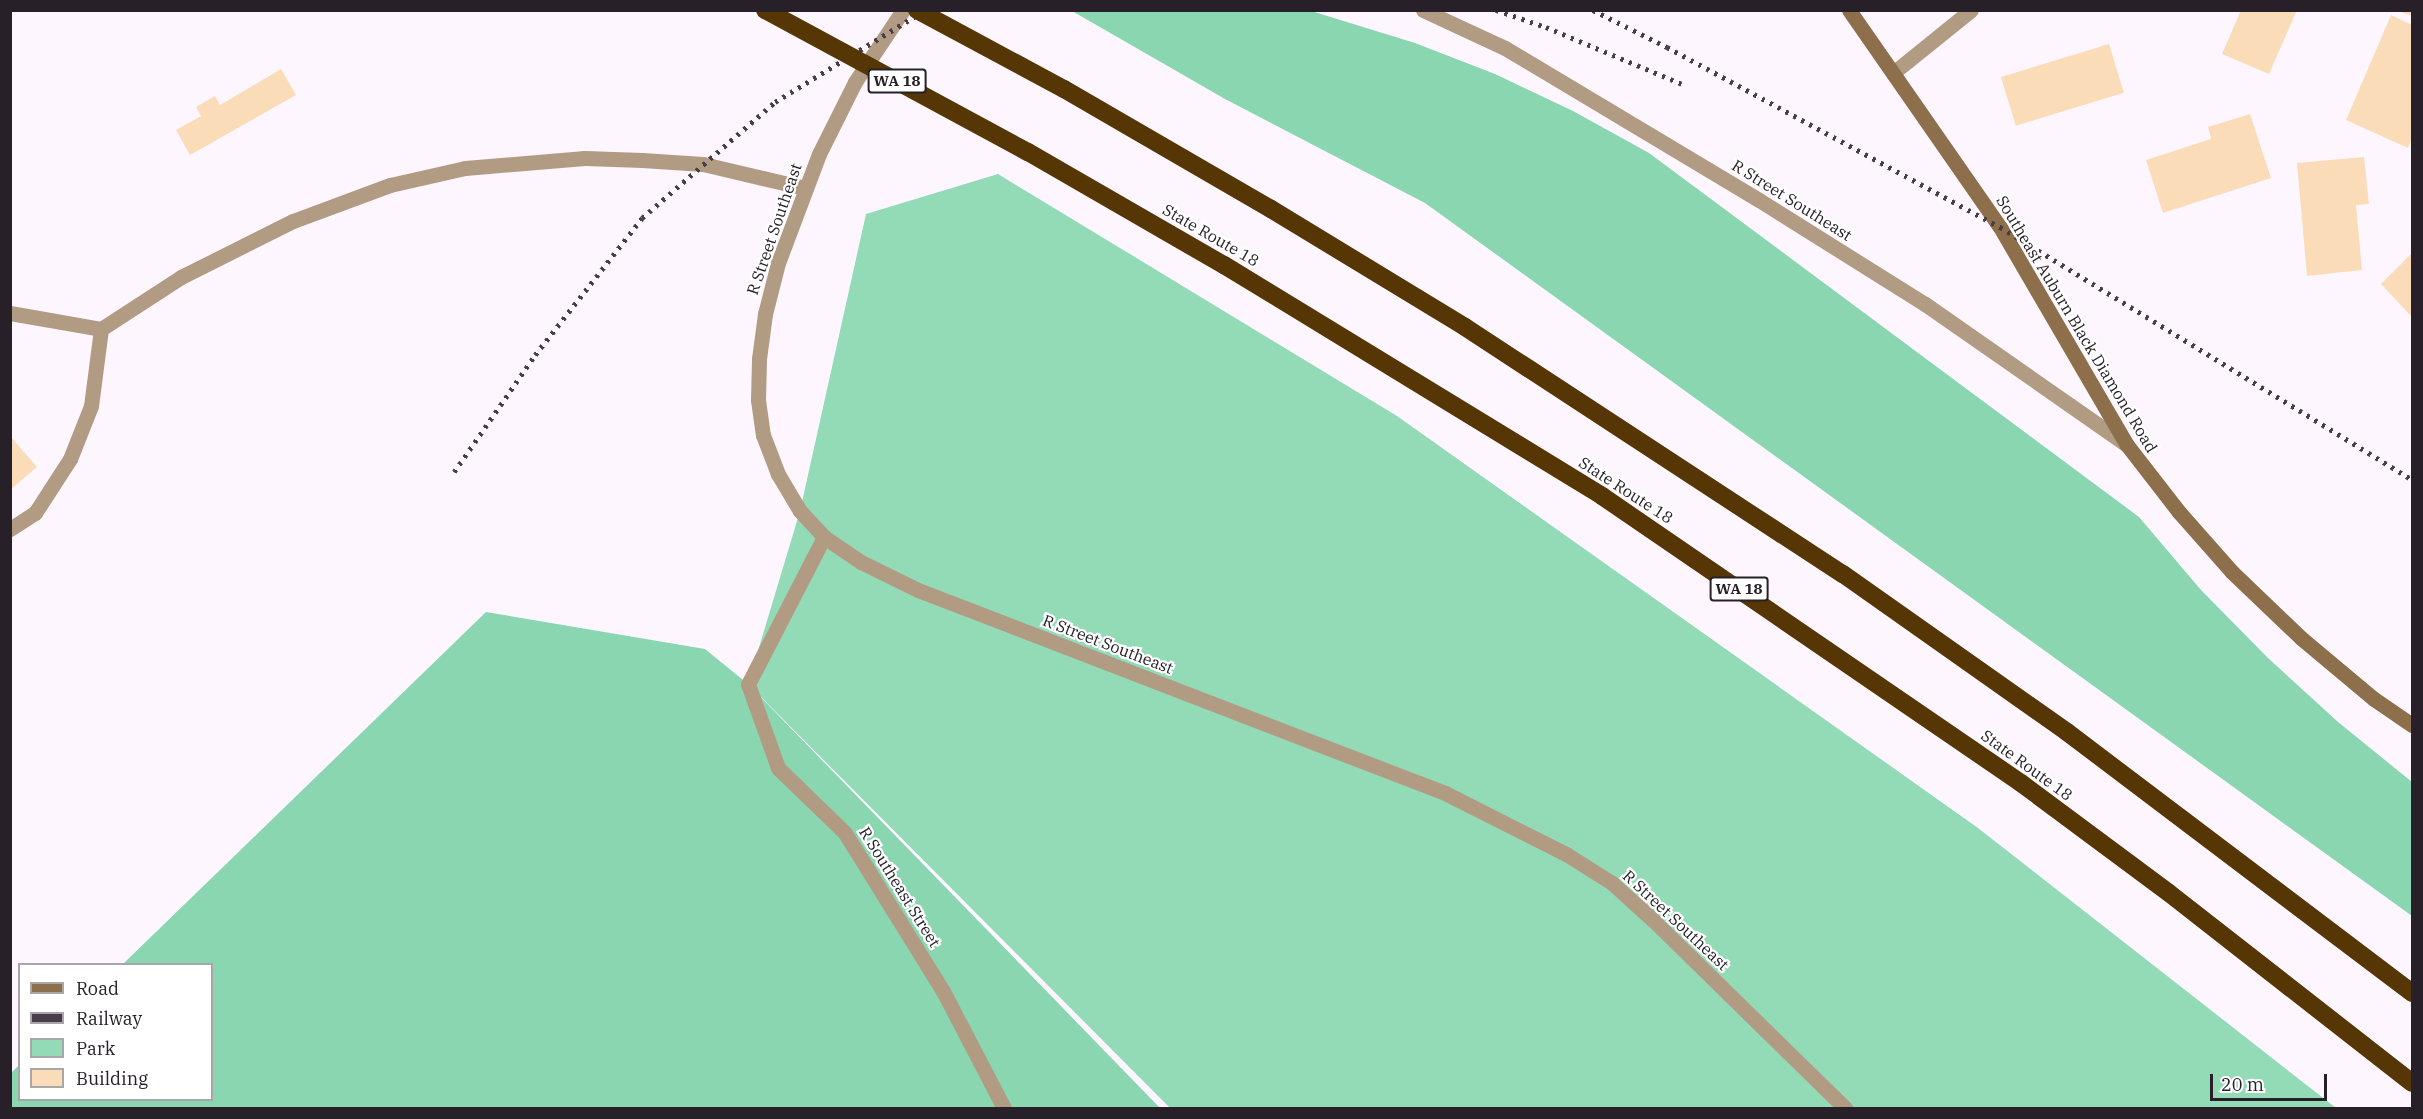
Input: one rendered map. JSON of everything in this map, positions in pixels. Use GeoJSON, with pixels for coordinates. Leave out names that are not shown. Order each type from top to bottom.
{"type":"FeatureCollection","features":[{"type":"Feature","properties":{"kind":"highway","name":"State Route 18"},"geometry":{"type":"LineString","coordinates":[[765,10],[1028,152],[1224,265],[1602,496],[2021,783],[2169,893],[2412,1083]]}},
{"type":"Feature","properties":{"kind":"highway"},"geometry":{"type":"LineString","coordinates":[[917,10],[1064,89],[1271,209],[1465,327],[1843,574],[2095,753],[2412,993]]}},
{"type":"Feature","properties":{"kind":"main road","name":"Southeast Auburn Black Diamond Road"},"geometry":{"type":"LineString","coordinates":[[1849,10],[2000,227],[2127,445],[2179,512],[2232,572],[2301,638],[2374,699],[2412,725]]}},
{"type":"Feature","properties":{"kind":"street","name":"R Street Southeast"},"geometry":{"type":"LineString","coordinates":[[903,10],[855,82],[835,120],[805,188],[778,263],[765,314],[759,359],[758,400],[763,435],[778,474],[800,511],[824,537],[861,562],[918,590],[1445,793],[1566,854],[1611,883],[1653,920],[1845,1108]]}},
{"type":"Feature","properties":{"kind":"street","name":"R Street Southeast"},"geometry":{"type":"LineString","coordinates":[[1423,10],[1505,48],[1759,200],[1925,304],[2127,445]]}},
{"type":"Feature","properties":{"kind":"street"},"geometry":{"type":"LineString","coordinates":[[1893,74],[1971,10]]}},
{"type":"Feature","properties":{"kind":"street"},"geometry":{"type":"LineString","coordinates":[[10,313],[101,329],[181,277],[293,221],[390,185],[465,168],[574,158],[642,160],[703,164],[805,188]]}},
{"type":"Feature","properties":{"kind":"street"},"geometry":{"type":"LineString","coordinates":[[10,529],[34,513],[70,459],[91,406],[101,329]]}},
{"type":"Feature","properties":{"kind":"street","name":"R Southeast Street"},"geometry":{"type":"LineString","coordinates":[[824,537],[748,684],[778,768],[844,833],[944,991],[1004,1108]]}},
{"type":"Feature","properties":{"kind":"green space"},"geometry":{"type":"Polygon","coordinates":[[[1308,10],[1415,43],[1495,74],[1573,111],[1649,153],[2139,517],[2201,590],[2268,658],[2338,722],[2412,782],[2412,916],[1425,203],[1225,99],[1072,11],[1308,10]]]}},
{"type":"Feature","properties":{"kind":"green space"},"geometry":{"type":"Polygon","coordinates":[[[998,174],[1397,416],[1978,828],[2336,1108],[1170,1108],[748,684],[800,511],[866,214],[998,174]]]}},
{"type":"Feature","properties":{"kind":"green space"},"geometry":{"type":"Polygon","coordinates":[[[486,612],[705,649],[748,684],[1160,1108],[11,1108],[10,1074],[18,1066],[18,1101],[213,1101],[213,963],[124,963],[486,612]]]}},
{"type":"Feature","properties":{"kind":"building"},"geometry":{"type":"Polygon","coordinates":[[[2241,10],[2297,10],[2269,74],[2222,54],[2241,10]]]}},
{"type":"Feature","properties":{"kind":"building"},"geometry":{"type":"Polygon","coordinates":[[[2412,10],[2412,16],[2398,11],[2412,10]]]}},
{"type":"Feature","properties":{"kind":"building"},"geometry":{"type":"Polygon","coordinates":[[[2391,15],[2412,25],[2412,137],[2408,148],[2346,120],[2391,15]]]}},
{"type":"Feature","properties":{"kind":"building"},"geometry":{"type":"Polygon","coordinates":[[[2109,44],[2124,93],[2016,126],[2001,77],[2109,44]]]}},
{"type":"Feature","properties":{"kind":"building"},"geometry":{"type":"Polygon","coordinates":[[[281,69],[296,95],[190,155],[176,130],[201,116],[196,107],[215,96],[220,105],[281,69]]]}},
{"type":"Feature","properties":{"kind":"building"},"geometry":{"type":"Polygon","coordinates":[[[2250,114],[2271,178],[2163,213],[2146,160],[2211,139],[2208,127],[2250,114]]]}},
{"type":"Feature","properties":{"kind":"building"},"geometry":{"type":"Polygon","coordinates":[[[2364,157],[2369,204],[2356,205],[2362,270],[2307,276],[2297,163],[2364,157]]]}},
{"type":"Feature","properties":{"kind":"building"},"geometry":{"type":"Polygon","coordinates":[[[2412,253],[2412,317],[2381,284],[2412,253]]]}},
{"type":"Feature","properties":{"kind":"building"},"geometry":{"type":"Polygon","coordinates":[[[10,436],[37,467],[10,490],[10,436]]]}},
{"type":"Feature","properties":{"kind":"railway"},"geometry":{"type":"LineString","coordinates":[[454,472],[535,355],[642,218],[775,102],[925,10]]}},
{"type":"Feature","properties":{"kind":"railway"},"geometry":{"type":"LineString","coordinates":[[1496,10],[1546,27],[1682,84]]}},
{"type":"Feature","properties":{"kind":"railway"},"geometry":{"type":"LineString","coordinates":[[1593,10],[1667,47],[2000,227],[2412,479]]}}]}
